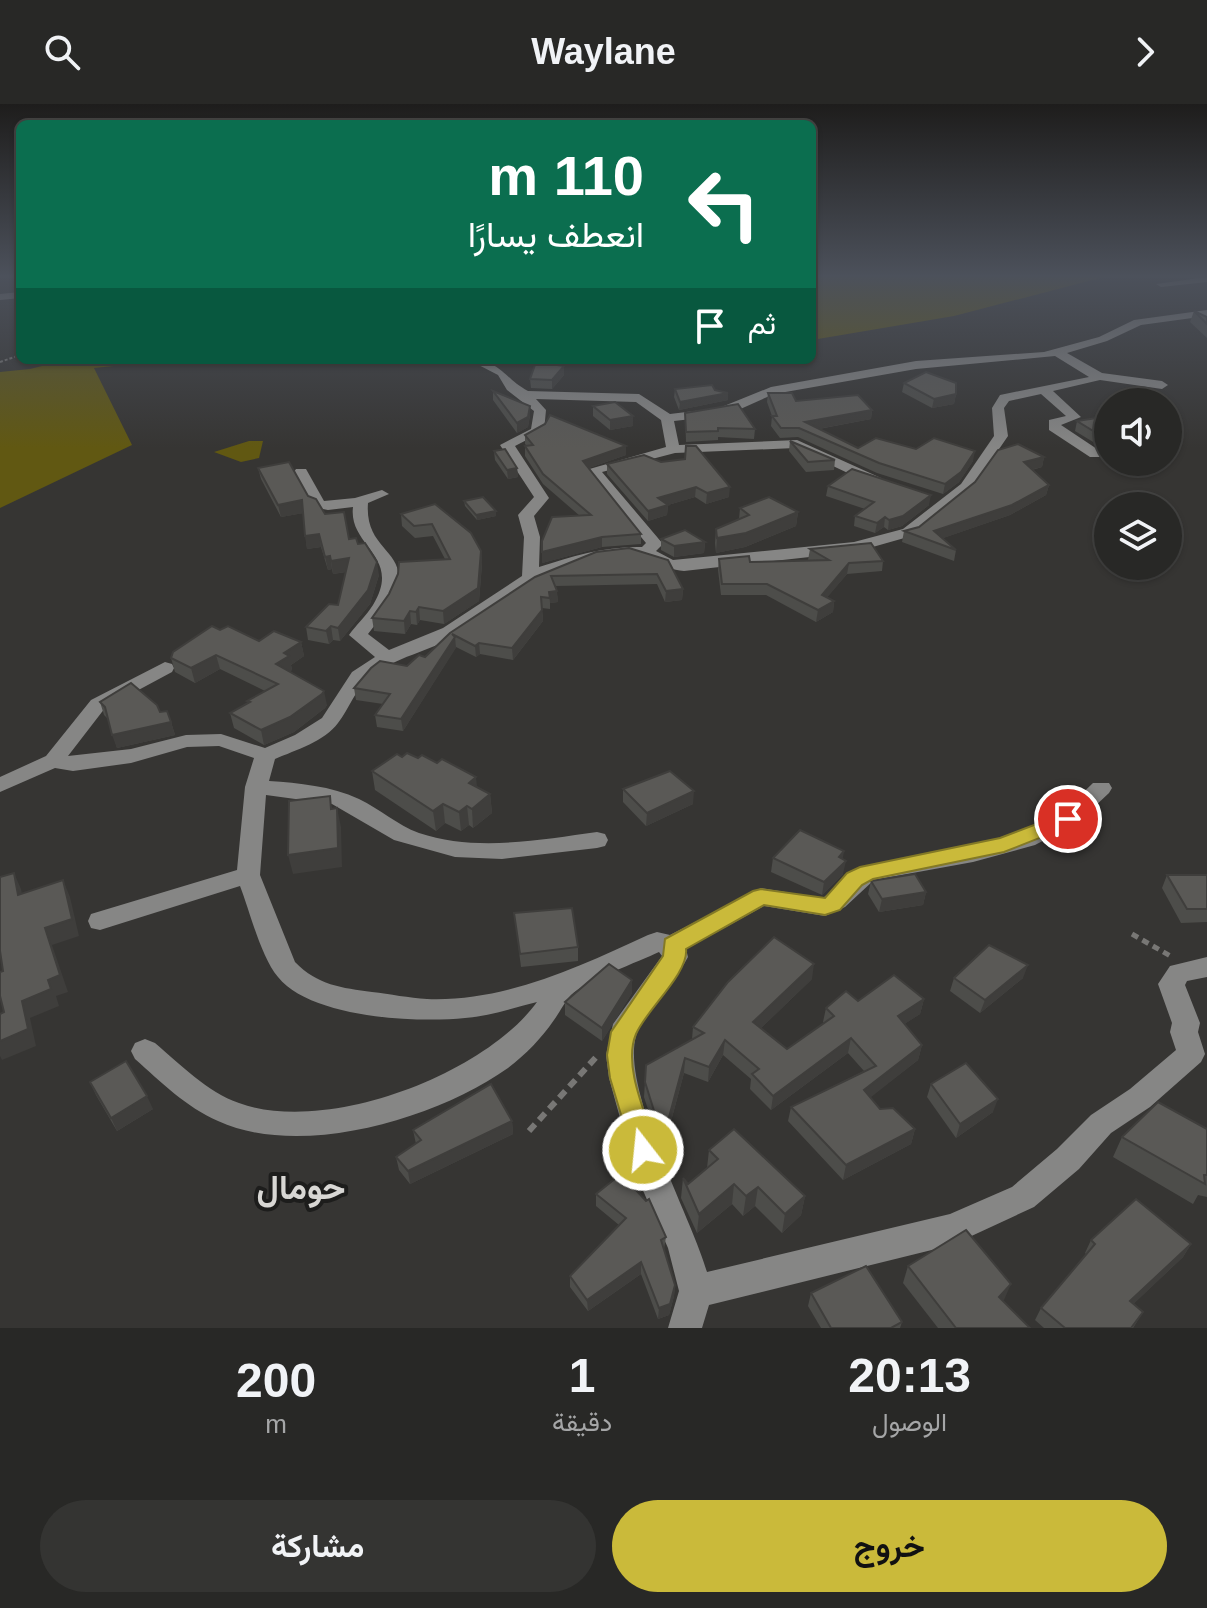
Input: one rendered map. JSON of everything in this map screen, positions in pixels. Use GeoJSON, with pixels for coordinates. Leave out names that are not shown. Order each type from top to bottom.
{"type":"FeatureCollection","features":[{"type":"Feature","properties":{"kind":"street"},"geometry":{"type":"LineString","coordinates":[[667,418],[722,412],[768,392],[916,365],[1057,352],[1113,334]]}},
{"type":"Feature","properties":{"kind":"street"},"geometry":{"type":"LineString","coordinates":[[1057,352],[1083,364],[1097,376],[1162,385]]}},
{"type":"Feature","properties":{"kind":"street"},"geometry":{"type":"LineString","coordinates":[[483,364],[502,373],[511,387],[525,395],[540,410],[537,431],[507,445],[542,498],[526,515],[532,537],[530,577]]}},
{"type":"Feature","properties":{"kind":"street"},"geometry":{"type":"LineString","coordinates":[[53,761],[73,764],[131,756],[186,741],[221,740],[266,755],[302,740],[329,722],[359,676],[387,657],[449,632],[530,577],[602,553],[646,552],[669,565],[684,566],[875,544],[909,532],[936,500],[966,487],[1001,436],[999,403],[1012,395],[1088,381],[1097,376]]}},
{"type":"Feature","properties":{"kind":"street"},"geometry":{"type":"LineString","coordinates":[[1043,389],[1075,417],[1054,423],[1054,427],[1094,453]]}},
{"type":"Feature","properties":{"kind":"street"},"geometry":{"type":"LineString","coordinates":[[525,395],[639,398],[667,418],[673,449]]}},
{"type":"Feature","properties":{"kind":"street"},"geometry":{"type":"LineString","coordinates":[[646,552],[655,544],[593,470],[653,457],[673,449],[797,444],[886,484]]}},
{"type":"Feature","properties":{"kind":"street"},"geometry":{"type":"LineString","coordinates":[[301,472],[318,504],[325,507],[350,501],[359,503],[382,494]]}},
{"type":"Feature","properties":{"kind":"street"},"geometry":{"type":"LineString","coordinates":[[973,475],[990,482]]}},
{"type":"Feature","properties":{"kind":"street"},"geometry":{"type":"LineString","coordinates":[[359,503],[361,524],[366,534],[382,549],[393,577],[382,609],[358,639],[387,657]]}},
{"type":"Feature","properties":{"kind":"street"},"geometry":{"type":"LineString","coordinates":[[0,785],[53,761],[98,704],[165,668]]}},
{"type":"Feature","properties":{"kind":"street"},"geometry":{"type":"LineString","coordinates":[[266,755],[256,787],[248,875],[284,967],[296,980],[317,992],[427,1010],[469,1007],[563,986],[657,942],[673,945],[761,897],[825,907],[832,904],[855,879],[868,873],[989,848],[1049,829],[1068,819],[1101,788]]}},
{"type":"Feature","properties":{"kind":"street"},"geometry":{"type":"LineString","coordinates":[[256,787],[305,790],[330,797],[351,804],[406,838],[461,851],[495,852],[597,840]]}},
{"type":"Feature","properties":{"kind":"street"},"geometry":{"type":"LineString","coordinates":[[100,921],[248,875]]}},
{"type":"Feature","properties":{"kind":"street"},"geometry":{"type":"LineString","coordinates":[[673,945],[675,957],[623,1032],[620,1055],[623,1078],[650,1172],[684,1247],[696,1291],[685,1328]]}},
{"type":"Feature","properties":{"kind":"street"},"geometry":{"type":"LineString","coordinates":[[696,1291],[952,1229],[1023,1197],[1068,1159],[1101,1124],[1140,1098],[1191,1054],[1184,1032],[1186,1023],[1171,984],[1179,973],[1204,967]]}},
{"type":"Feature","properties":{"kind":"street"},"geometry":{"type":"LineString","coordinates":[[145,1051],[202,1098],[240,1117],[277,1124],[343,1119],[406,1102],[463,1079],[521,1041],[563,986]]}},
{"type":"Feature","properties":{"kind":"path"},"geometry":{"type":"LineString","coordinates":[[1132,934],[1171,956],[1204,967]]}},
{"type":"Feature","properties":{"kind":"path"},"geometry":{"type":"LineString","coordinates":[[529,1131],[589,1063],[623,1032]]}},
{"type":"Feature","properties":{"kind":"shaded area"},"geometry":{"type":"Polygon","coordinates":[[[816,334],[847,334],[816,339],[816,334]]]}},
{"type":"Feature","properties":{"kind":"shaded area"},"geometry":{"type":"Polygon","coordinates":[[[50,364],[134,364],[94,368],[132,445],[0,508],[0,372],[50,364]]]}},
{"type":"Feature","properties":{"kind":"shaded area"},"geometry":{"type":"Polygon","coordinates":[[[249,441],[263,441],[259,458],[241,462],[214,452],[249,441]]]}},
{"type":"Feature","properties":{"kind":"building"},"geometry":{"type":"Polygon","coordinates":[[[535,364],[564,366],[552,380],[530,379],[535,364]]]}},
{"type":"Feature","properties":{"kind":"building"},"geometry":{"type":"Polygon","coordinates":[[[926,372],[956,383],[956,394],[934,399],[904,383],[926,372]]]}},
{"type":"Feature","properties":{"kind":"building"},"geometry":{"type":"Polygon","coordinates":[[[712,385],[715,390],[728,393],[680,402],[675,389],[712,385]]]}},
{"type":"Feature","properties":{"kind":"building"},"geometry":{"type":"Polygon","coordinates":[[[493,391],[530,406],[528,417],[517,423],[493,391]]]}},
{"type":"Feature","properties":{"kind":"building"},"geometry":{"type":"Polygon","coordinates":[[[768,393],[792,393],[796,401],[858,395],[872,410],[805,422],[858,448],[876,438],[916,449],[934,438],[975,451],[961,472],[945,484],[879,463],[799,428],[781,428],[772,416],[777,416],[768,393]]]}},
{"type":"Feature","properties":{"kind":"building"},"geometry":{"type":"Polygon","coordinates":[[[615,402],[633,416],[610,420],[593,406],[615,402]]]}},
{"type":"Feature","properties":{"kind":"building"},"geometry":{"type":"Polygon","coordinates":[[[738,404],[755,429],[718,428],[718,431],[686,432],[685,413],[738,404]]]}},
{"type":"Feature","properties":{"kind":"building"},"geometry":{"type":"Polygon","coordinates":[[[550,415],[626,446],[583,461],[641,534],[602,537],[542,552],[542,541],[552,517],[591,515],[543,474],[525,446],[533,445],[525,435],[545,424],[550,415]]]}},
{"type":"Feature","properties":{"kind":"building"},"geometry":{"type":"Polygon","coordinates":[[[1094,418],[1094,431],[1077,421],[1094,418]]]}},
{"type":"Feature","properties":{"kind":"building"},"geometry":{"type":"Polygon","coordinates":[[[790,441],[835,460],[808,462],[790,441]]]}},
{"type":"Feature","properties":{"kind":"building"},"geometry":{"type":"Polygon","coordinates":[[[1018,444],[1044,457],[1024,462],[1049,485],[1012,505],[934,531],[956,550],[904,531],[919,527],[975,482],[998,450],[1018,444]]]}},
{"type":"Feature","properties":{"kind":"building"},"geometry":{"type":"Polygon","coordinates":[[[686,446],[696,446],[730,487],[707,493],[696,487],[658,498],[668,505],[648,511],[607,464],[644,455],[661,462],[685,459],[686,446]]]}},
{"type":"Feature","properties":{"kind":"building"},"geometry":{"type":"Polygon","coordinates":[[[505,449],[517,468],[507,470],[494,451],[505,449]]]}},
{"type":"Feature","properties":{"kind":"building"},"geometry":{"type":"Polygon","coordinates":[[[289,462],[308,496],[316,499],[325,514],[344,512],[349,539],[356,538],[358,544],[365,543],[377,562],[368,590],[338,628],[331,626],[326,631],[306,627],[329,604],[338,605],[349,558],[331,561],[330,556],[325,557],[319,534],[305,536],[302,500],[278,505],[258,468],[289,462]]]}},
{"type":"Feature","properties":{"kind":"building"},"geometry":{"type":"Polygon","coordinates":[[[852,469],[931,495],[903,516],[889,520],[885,517],[877,523],[855,516],[874,502],[828,486],[852,469]]]}},
{"type":"Feature","properties":{"kind":"building"},"geometry":{"type":"Polygon","coordinates":[[[483,497],[496,511],[476,515],[464,501],[483,497]]]}},
{"type":"Feature","properties":{"kind":"building"},"geometry":{"type":"Polygon","coordinates":[[[769,497],[798,512],[746,533],[717,538],[716,529],[749,515],[740,508],[769,497]]]}},
{"type":"Feature","properties":{"kind":"building"},"geometry":{"type":"Polygon","coordinates":[[[435,504],[471,533],[481,551],[478,588],[443,611],[419,607],[416,612],[410,611],[404,621],[372,618],[389,594],[398,574],[399,562],[450,559],[432,524],[414,526],[401,514],[435,504]]]}},
{"type":"Feature","properties":{"kind":"building"},"geometry":{"type":"Polygon","coordinates":[[[685,530],[705,542],[674,546],[661,539],[685,530]]]}},
{"type":"Feature","properties":{"kind":"building"},"geometry":{"type":"Polygon","coordinates":[[[871,543],[883,561],[849,563],[822,595],[834,601],[818,610],[767,584],[722,584],[719,559],[749,556],[750,562],[829,560],[810,549],[871,543]]]}},
{"type":"Feature","properties":{"kind":"building"},"geometry":{"type":"Polygon","coordinates":[[[629,548],[668,560],[683,589],[666,591],[657,574],[551,576],[557,591],[549,592],[550,598],[541,597],[542,610],[512,648],[479,643],[475,646],[452,634],[455,637],[401,719],[375,715],[390,694],[354,688],[380,661],[407,666],[419,655],[425,657],[450,633],[535,577],[596,552],[629,548]]]}},
{"type":"Feature","properties":{"kind":"building"},"geometry":{"type":"Polygon","coordinates":[[[212,626],[220,630],[228,626],[259,641],[274,631],[301,642],[284,653],[289,656],[276,664],[324,691],[290,717],[261,730],[230,713],[278,684],[216,655],[191,668],[171,658],[173,652],[212,626]]]}},
{"type":"Feature","properties":{"kind":"building"},"geometry":{"type":"Polygon","coordinates":[[[131,683],[157,705],[160,712],[167,711],[171,722],[112,735],[105,707],[100,702],[131,683]]]}},
{"type":"Feature","properties":{"kind":"building"},"geometry":{"type":"Polygon","coordinates":[[[407,753],[418,758],[422,755],[437,763],[442,759],[476,777],[469,783],[490,794],[472,809],[467,806],[459,812],[443,804],[433,811],[372,771],[397,754],[402,757],[407,753]]]}},
{"type":"Feature","properties":{"kind":"building"},"geometry":{"type":"Polygon","coordinates":[[[670,771],[694,791],[647,813],[623,789],[670,771]]]}},
{"type":"Feature","properties":{"kind":"building"},"geometry":{"type":"Polygon","coordinates":[[[330,796],[331,809],[337,808],[338,848],[288,855],[289,801],[330,796]]]}},
{"type":"Feature","properties":{"kind":"building"},"geometry":{"type":"Polygon","coordinates":[[[800,830],[844,851],[839,857],[846,861],[824,882],[773,858],[800,830]]]}},
{"type":"Feature","properties":{"kind":"building"},"geometry":{"type":"Polygon","coordinates":[[[14,873],[18,895],[63,880],[72,919],[45,928],[60,975],[48,980],[51,989],[22,1001],[28,1029],[0,1041],[0,1014],[4,1012],[0,996],[0,972],[3,971],[0,877],[14,873]]]}},
{"type":"Feature","properties":{"kind":"building"},"geometry":{"type":"Polygon","coordinates":[[[915,874],[926,892],[882,899],[871,881],[915,874]]]}},
{"type":"Feature","properties":{"kind":"building"},"geometry":{"type":"Polygon","coordinates":[[[1167,875],[1207,875],[1207,909],[1187,909],[1167,875]]]}},
{"type":"Feature","properties":{"kind":"building"},"geometry":{"type":"Polygon","coordinates":[[[572,908],[578,947],[520,954],[514,913],[572,908]]]}},
{"type":"Feature","properties":{"kind":"building"},"geometry":{"type":"Polygon","coordinates":[[[774,937],[814,964],[753,1022],[787,1049],[834,1016],[826,1008],[846,991],[858,1001],[894,975],[924,999],[898,1016],[922,1045],[864,1090],[880,1109],[893,1108],[915,1129],[846,1165],[791,1107],[876,1066],[851,1038],[773,1096],[752,1074],[759,1069],[725,1040],[709,1067],[685,1058],[668,1121],[655,1114],[645,1082],[646,1065],[704,1033],[693,1027],[728,982],[774,937]]]}},
{"type":"Feature","properties":{"kind":"building"},"geometry":{"type":"Polygon","coordinates":[[[989,945],[1028,965],[985,1000],[954,978],[989,945]]]}},
{"type":"Feature","properties":{"kind":"building"},"geometry":{"type":"Polygon","coordinates":[[[609,964],[632,980],[602,1028],[565,1002],[609,964]]]}},
{"type":"Feature","properties":{"kind":"building"},"geometry":{"type":"Polygon","coordinates":[[[126,1061],[147,1096],[111,1118],[90,1082],[126,1061]]]}},
{"type":"Feature","properties":{"kind":"building"},"geometry":{"type":"Polygon","coordinates":[[[966,1063],[998,1099],[960,1124],[931,1084],[966,1063]]]}},
{"type":"Feature","properties":{"kind":"building"},"geometry":{"type":"Polygon","coordinates":[[[491,1084],[512,1121],[408,1171],[396,1157],[421,1140],[413,1130],[491,1084]]]}},
{"type":"Feature","properties":{"kind":"building"},"geometry":{"type":"Polygon","coordinates":[[[1158,1102],[1207,1129],[1205,1184],[1122,1137],[1158,1102]]]}},
{"type":"Feature","properties":{"kind":"building"},"geometry":{"type":"Polygon","coordinates":[[[734,1129],[805,1196],[785,1214],[758,1187],[746,1196],[734,1184],[699,1214],[683,1178],[688,1184],[718,1159],[709,1150],[734,1129]]]}},
{"type":"Feature","properties":{"kind":"building"},"geometry":{"type":"Polygon","coordinates":[[[621,1174],[646,1201],[649,1199],[666,1237],[661,1240],[675,1285],[670,1304],[659,1308],[641,1262],[587,1300],[570,1276],[626,1218],[596,1194],[621,1174]]]}},
{"type":"Feature","properties":{"kind":"building"},"geometry":{"type":"Polygon","coordinates":[[[1136,1199],[1191,1244],[1130,1301],[1143,1312],[1131,1328],[1065,1328],[1041,1308],[1095,1244],[1091,1240],[1136,1199]]]}},
{"type":"Feature","properties":{"kind":"building"},"geometry":{"type":"Polygon","coordinates":[[[966,1230],[1011,1284],[999,1297],[1030,1328],[956,1328],[908,1266],[966,1230]]]}},
{"type":"Feature","properties":{"kind":"building"},"geometry":{"type":"Polygon","coordinates":[[[866,1266],[902,1322],[891,1328],[831,1328],[811,1293],[866,1266]]]}},
{"type":"Feature","properties":{"kind":"district","name":"حومال"},"geometry":{"type":"Point","coordinates":[301,1187]}},
{"type":"Feature","properties":{"kind":"route"},"geometry":{"type":"LineString","coordinates":[[643,1150],[623,1078],[620,1055],[623,1032],[675,957],[673,945],[761,897],[825,907],[832,904],[855,879],[868,873],[1004,845],[1068,819]]}}]}
